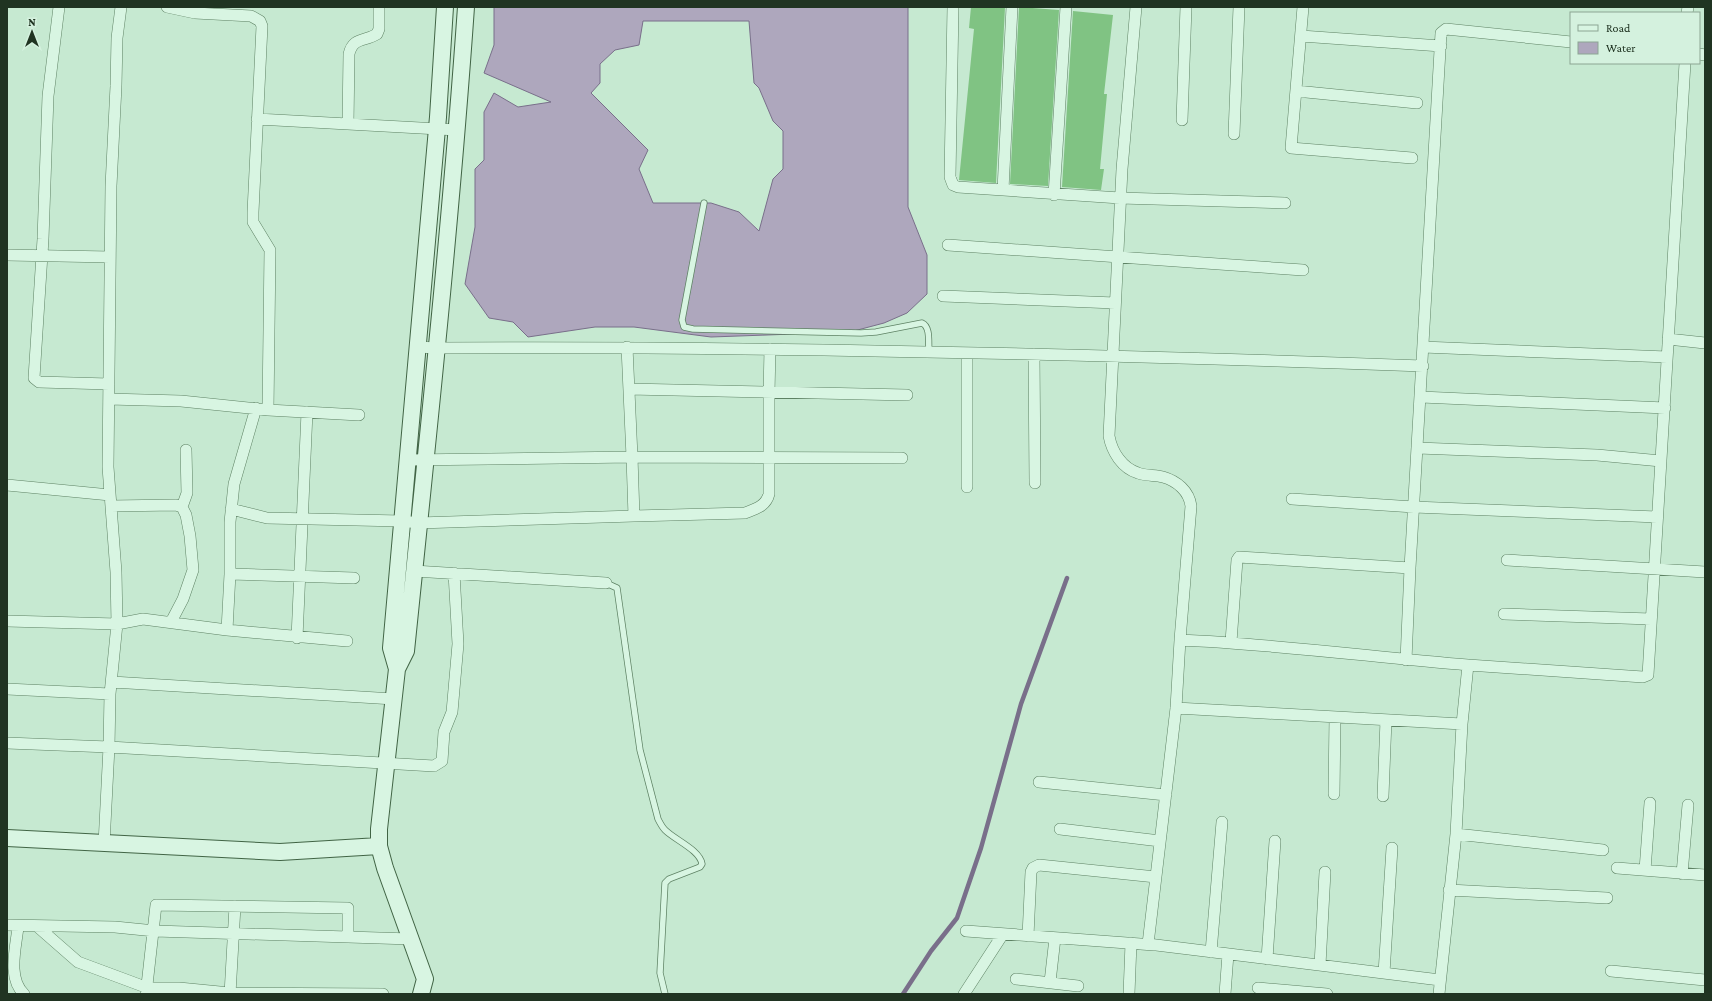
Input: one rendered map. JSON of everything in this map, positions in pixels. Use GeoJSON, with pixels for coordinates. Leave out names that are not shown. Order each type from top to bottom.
{"type":"FeatureCollection","features":[{"type":"Feature","properties":{"kind":"street"},"geometry":{"type":"LineString","coordinates":[[59,7],[48,96],[42,256],[34,378],[39,382],[109,384]]}},
{"type":"Feature","properties":{"kind":"street"},"geometry":{"type":"LineString","coordinates":[[104,844],[111,688],[117,624],[116,572],[108,467],[111,186],[117,38],[121,7]]}},
{"type":"Feature","properties":{"kind":"street"},"geometry":{"type":"LineString","coordinates":[[167,7],[194,13],[252,16],[260,21],[262,26],[257,119],[254,222],[270,250],[268,410]]}},
{"type":"Feature","properties":{"kind":"street"},"geometry":{"type":"LineString","coordinates":[[348,124],[351,46],[355,42],[377,34],[379,29],[379,7]]}},
{"type":"Feature","properties":{"kind":"street"},"geometry":{"type":"LineString","coordinates":[[397,669],[390,648],[437,130],[446,7]]}},
{"type":"Feature","properties":{"kind":"street"},"geometry":{"type":"LineString","coordinates":[[421,994],[425,979],[385,868],[379,846],[379,829],[397,669],[406,651],[437,348],[457,130],[466,7]]}},
{"type":"Feature","properties":{"kind":"street"},"geometry":{"type":"LineString","coordinates":[[954,7],[950,181],[958,187],[1054,195],[1285,203]]}},
{"type":"Feature","properties":{"kind":"street"},"geometry":{"type":"LineString","coordinates":[[1003,190],[1012,7]]}},
{"type":"Feature","properties":{"kind":"street"},"geometry":{"type":"LineString","coordinates":[[1054,195],[1066,7]]}},
{"type":"Feature","properties":{"kind":"street"},"geometry":{"type":"LineString","coordinates":[[1136,7],[1120,198],[1109,436],[1114,452],[1129,469],[1137,473],[1163,477],[1171,480],[1186,491],[1190,498],[1191,506],[1176,708],[1148,944],[1440,980]]}},
{"type":"Feature","properties":{"kind":"street"},"geometry":{"type":"LineString","coordinates":[[1182,120],[1186,7]]}},
{"type":"Feature","properties":{"kind":"street"},"geometry":{"type":"LineString","coordinates":[[1234,134],[1239,7]]}},
{"type":"Feature","properties":{"kind":"street"},"geometry":{"type":"LineString","coordinates":[[1302,7],[1301,36],[1291,148],[1412,158]]}},
{"type":"Feature","properties":{"kind":"street"},"geometry":{"type":"LineString","coordinates":[[1406,660],[1441,33],[1446,29],[1570,42]]}},
{"type":"Feature","properties":{"kind":"street"},"geometry":{"type":"LineString","coordinates":[[1301,36],[1441,46]]}},
{"type":"Feature","properties":{"kind":"street"},"geometry":{"type":"LineString","coordinates":[[1180,640],[1231,642],[1468,665],[1646,677],[1648,675],[1685,64]]}},
{"type":"Feature","properties":{"kind":"street"},"geometry":{"type":"LineString","coordinates":[[1296,91],[1416,103]]}},
{"type":"Feature","properties":{"kind":"street"},"geometry":{"type":"LineString","coordinates":[[257,119],[457,130]]}},
{"type":"Feature","properties":{"kind":"street"},"geometry":{"type":"LineString","coordinates":[[948,245],[1303,270]]}},
{"type":"Feature","properties":{"kind":"street"},"geometry":{"type":"LineString","coordinates":[[7,255],[110,257]]}},
{"type":"Feature","properties":{"kind":"street"},"geometry":{"type":"LineString","coordinates":[[943,296],[1115,303]]}},
{"type":"Feature","properties":{"kind":"street"},"geometry":{"type":"LineString","coordinates":[[1668,339],[1705,343]]}},
{"type":"Feature","properties":{"kind":"street"},"geometry":{"type":"LineString","coordinates":[[417,347],[627,347],[967,352],[1113,355],[1423,366]]}},
{"type":"Feature","properties":{"kind":"street"},"geometry":{"type":"LineString","coordinates":[[627,347],[634,516]]}},
{"type":"Feature","properties":{"kind":"street"},"geometry":{"type":"LineString","coordinates":[[1424,347],[1667,357]]}},
{"type":"Feature","properties":{"kind":"street"},"geometry":{"type":"LineString","coordinates":[[231,509],[267,518],[402,521],[419,523],[745,513],[762,506],[767,500],[769,494],[770,349]]}},
{"type":"Feature","properties":{"kind":"street"},"geometry":{"type":"LineString","coordinates":[[967,352],[967,487]]}},
{"type":"Feature","properties":{"kind":"street"},"geometry":{"type":"LineString","coordinates":[[1034,354],[1035,483]]}},
{"type":"Feature","properties":{"kind":"street"},"geometry":{"type":"LineString","coordinates":[[629,389],[907,395]]}},
{"type":"Feature","properties":{"kind":"street"},"geometry":{"type":"LineString","coordinates":[[1420,397],[1664,408]]}},
{"type":"Feature","properties":{"kind":"street"},"geometry":{"type":"LineString","coordinates":[[109,399],[181,401],[268,410],[359,415]]}},
{"type":"Feature","properties":{"kind":"street"},"geometry":{"type":"LineString","coordinates":[[227,630],[231,509],[234,484],[256,408]]}},
{"type":"Feature","properties":{"kind":"street"},"geometry":{"type":"LineString","coordinates":[[297,638],[307,412]]}},
{"type":"Feature","properties":{"kind":"street"},"geometry":{"type":"LineString","coordinates":[[1418,448],[1597,455],[1661,461]]}},
{"type":"Feature","properties":{"kind":"street"},"geometry":{"type":"LineString","coordinates":[[171,622],[183,599],[193,570],[190,536],[186,515],[182,506],[187,492],[186,450]]}},
{"type":"Feature","properties":{"kind":"street"},"geometry":{"type":"LineString","coordinates":[[407,460],[426,461],[632,457],[902,458]]}},
{"type":"Feature","properties":{"kind":"street"},"geometry":{"type":"LineString","coordinates":[[7,485],[110,500],[182,506]]}},
{"type":"Feature","properties":{"kind":"street"},"geometry":{"type":"LineString","coordinates":[[1292,499],[1414,508],[1657,517]]}},
{"type":"Feature","properties":{"kind":"street"},"geometry":{"type":"LineString","coordinates":[[1231,642],[1237,560],[1239,557],[1410,568]]}},
{"type":"Feature","properties":{"kind":"street"},"geometry":{"type":"LineString","coordinates":[[1507,560],[1705,572]]}},
{"type":"Feature","properties":{"kind":"street"},"geometry":{"type":"LineString","coordinates":[[414,571],[606,583]]}},
{"type":"Feature","properties":{"kind":"street"},"geometry":{"type":"LineString","coordinates":[[7,743],[109,747],[387,762],[434,766],[442,760],[444,732],[452,712],[458,644],[454,573]]}},
{"type":"Feature","properties":{"kind":"street"},"geometry":{"type":"LineString","coordinates":[[230,574],[300,575],[354,578]]}},
{"type":"Feature","properties":{"kind":"street"},"geometry":{"type":"LineString","coordinates":[[1504,614],[1651,619]]}},
{"type":"Feature","properties":{"kind":"street"},"geometry":{"type":"LineString","coordinates":[[7,621],[117,624],[143,619],[297,638],[347,641]]}},
{"type":"Feature","properties":{"kind":"street"},"geometry":{"type":"LineString","coordinates":[[1439,994],[1456,834],[1462,724],[1468,665]]}},
{"type":"Feature","properties":{"kind":"street"},"geometry":{"type":"LineString","coordinates":[[7,689],[111,688],[394,699]]}},
{"type":"Feature","properties":{"kind":"street"},"geometry":{"type":"LineString","coordinates":[[1176,708],[1462,724]]}},
{"type":"Feature","properties":{"kind":"street"},"geometry":{"type":"LineString","coordinates":[[1334,794],[1335,717]]}},
{"type":"Feature","properties":{"kind":"street"},"geometry":{"type":"LineString","coordinates":[[1383,796],[1386,720]]}},
{"type":"Feature","properties":{"kind":"street"},"geometry":{"type":"LineString","coordinates":[[1039,782],[1166,795]]}},
{"type":"Feature","properties":{"kind":"street"},"geometry":{"type":"LineString","coordinates":[[1645,870],[1650,803]]}},
{"type":"Feature","properties":{"kind":"street"},"geometry":{"type":"LineString","coordinates":[[1682,874],[1688,805]]}},
{"type":"Feature","properties":{"kind":"street"},"geometry":{"type":"LineString","coordinates":[[1211,952],[1222,822]]}},
{"type":"Feature","properties":{"kind":"street"},"geometry":{"type":"LineString","coordinates":[[1060,829],[1160,841]]}},
{"type":"Feature","properties":{"kind":"street"},"geometry":{"type":"LineString","coordinates":[[1456,834],[1603,850]]}},
{"type":"Feature","properties":{"kind":"street"},"geometry":{"type":"LineString","coordinates":[[7,838],[280,852],[379,846]]}},
{"type":"Feature","properties":{"kind":"street"},"geometry":{"type":"LineString","coordinates":[[1267,959],[1275,842]]}},
{"type":"Feature","properties":{"kind":"street"},"geometry":{"type":"LineString","coordinates":[[1384,973],[1392,848]]}},
{"type":"Feature","properties":{"kind":"street"},"geometry":{"type":"LineString","coordinates":[[1028,936],[1031,872],[1039,865],[1156,877]]}},
{"type":"Feature","properties":{"kind":"street"},"geometry":{"type":"LineString","coordinates":[[1617,868],[1705,875]]}},
{"type":"Feature","properties":{"kind":"street"},"geometry":{"type":"LineString","coordinates":[[1320,965],[1325,872]]}},
{"type":"Feature","properties":{"kind":"street"},"geometry":{"type":"LineString","coordinates":[[1449,890],[1607,898]]}},
{"type":"Feature","properties":{"kind":"street"},"geometry":{"type":"LineString","coordinates":[[147,991],[155,931],[156,905],[348,908],[348,937]]}},
{"type":"Feature","properties":{"kind":"street"},"geometry":{"type":"LineString","coordinates":[[230,994],[235,906]]}},
{"type":"Feature","properties":{"kind":"street"},"geometry":{"type":"LineString","coordinates":[[24,994],[16,982],[14,973],[12,926],[115,927],[155,931],[411,939]]}},
{"type":"Feature","properties":{"kind":"street"},"geometry":{"type":"LineString","coordinates":[[38,927],[78,962],[147,991],[230,994],[383,994]]}},
{"type":"Feature","properties":{"kind":"street"},"geometry":{"type":"LineString","coordinates":[[966,931],[1157,945]]}},
{"type":"Feature","properties":{"kind":"street"},"geometry":{"type":"LineString","coordinates":[[964,994],[1003,934]]}},
{"type":"Feature","properties":{"kind":"street"},"geometry":{"type":"LineString","coordinates":[[1050,982],[1054,938]]}},
{"type":"Feature","properties":{"kind":"street"},"geometry":{"type":"LineString","coordinates":[[1129,994],[1131,943]]}},
{"type":"Feature","properties":{"kind":"street"},"geometry":{"type":"LineString","coordinates":[[1225,994],[1228,954]]}},
{"type":"Feature","properties":{"kind":"street"},"geometry":{"type":"LineString","coordinates":[[1611,971],[1705,980]]}},
{"type":"Feature","properties":{"kind":"street"},"geometry":{"type":"LineString","coordinates":[[1016,979],[1078,986]]}},
{"type":"Feature","properties":{"kind":"street"},"geometry":{"type":"LineString","coordinates":[[1258,988],[1327,994]]}},
{"type":"Feature","properties":{"kind":"lane"},"geometry":{"type":"LineString","coordinates":[[704,203],[682,320],[684,327],[693,329],[862,334],[922,323],[925,324],[928,329],[929,352]]}},
{"type":"Feature","properties":{"kind":"lane"},"geometry":{"type":"LineString","coordinates":[[606,583],[618,588],[640,750],[658,819],[668,833],[697,855],[702,864],[700,867],[670,879],[666,883],[660,973],[665,994]]}},
{"type":"Feature","properties":{"kind":"water"},"geometry":{"type":"Polygon","coordinates":[[[494,7],[908,7],[908,207],[927,255],[927,294],[907,313],[884,323],[850,332],[711,337],[634,327],[595,327],[528,337],[513,322],[489,318],[465,284],[475,227],[475,169],[484,160],[484,112],[494,93],[518,107],[551,102],[484,73],[494,45],[494,7]],[[643,21],[639,45],[615,50],[600,64],[600,83],[591,93],[648,150],[639,169],[653,203],[711,203],[739,212],[759,231],[773,179],[783,169],[783,131],[773,121],[759,88],[754,83],[749,21],[643,21]]]}},
{"type":"Feature","properties":{"kind":"building"},"geometry":{"type":"Polygon","coordinates":[[[971,7],[1005,7],[996,183],[959,180],[974,29],[969,28],[971,7]]]}},
{"type":"Feature","properties":{"kind":"building"},"geometry":{"type":"Polygon","coordinates":[[[1019,7],[1059,10],[1048,186],[1010,184],[1019,7]]]}},
{"type":"Feature","properties":{"kind":"building"},"geometry":{"type":"Polygon","coordinates":[[[1073,11],[1113,15],[1104,94],[1107,94],[1100,169],[1104,169],[1101,190],[1062,187],[1073,11]]]}},
{"type":"Feature","properties":{"kind":"waterway"},"geometry":{"type":"LineString","coordinates":[[903,994],[931,951],[957,918],[981,848],[1021,704],[1067,578]]}}]}
